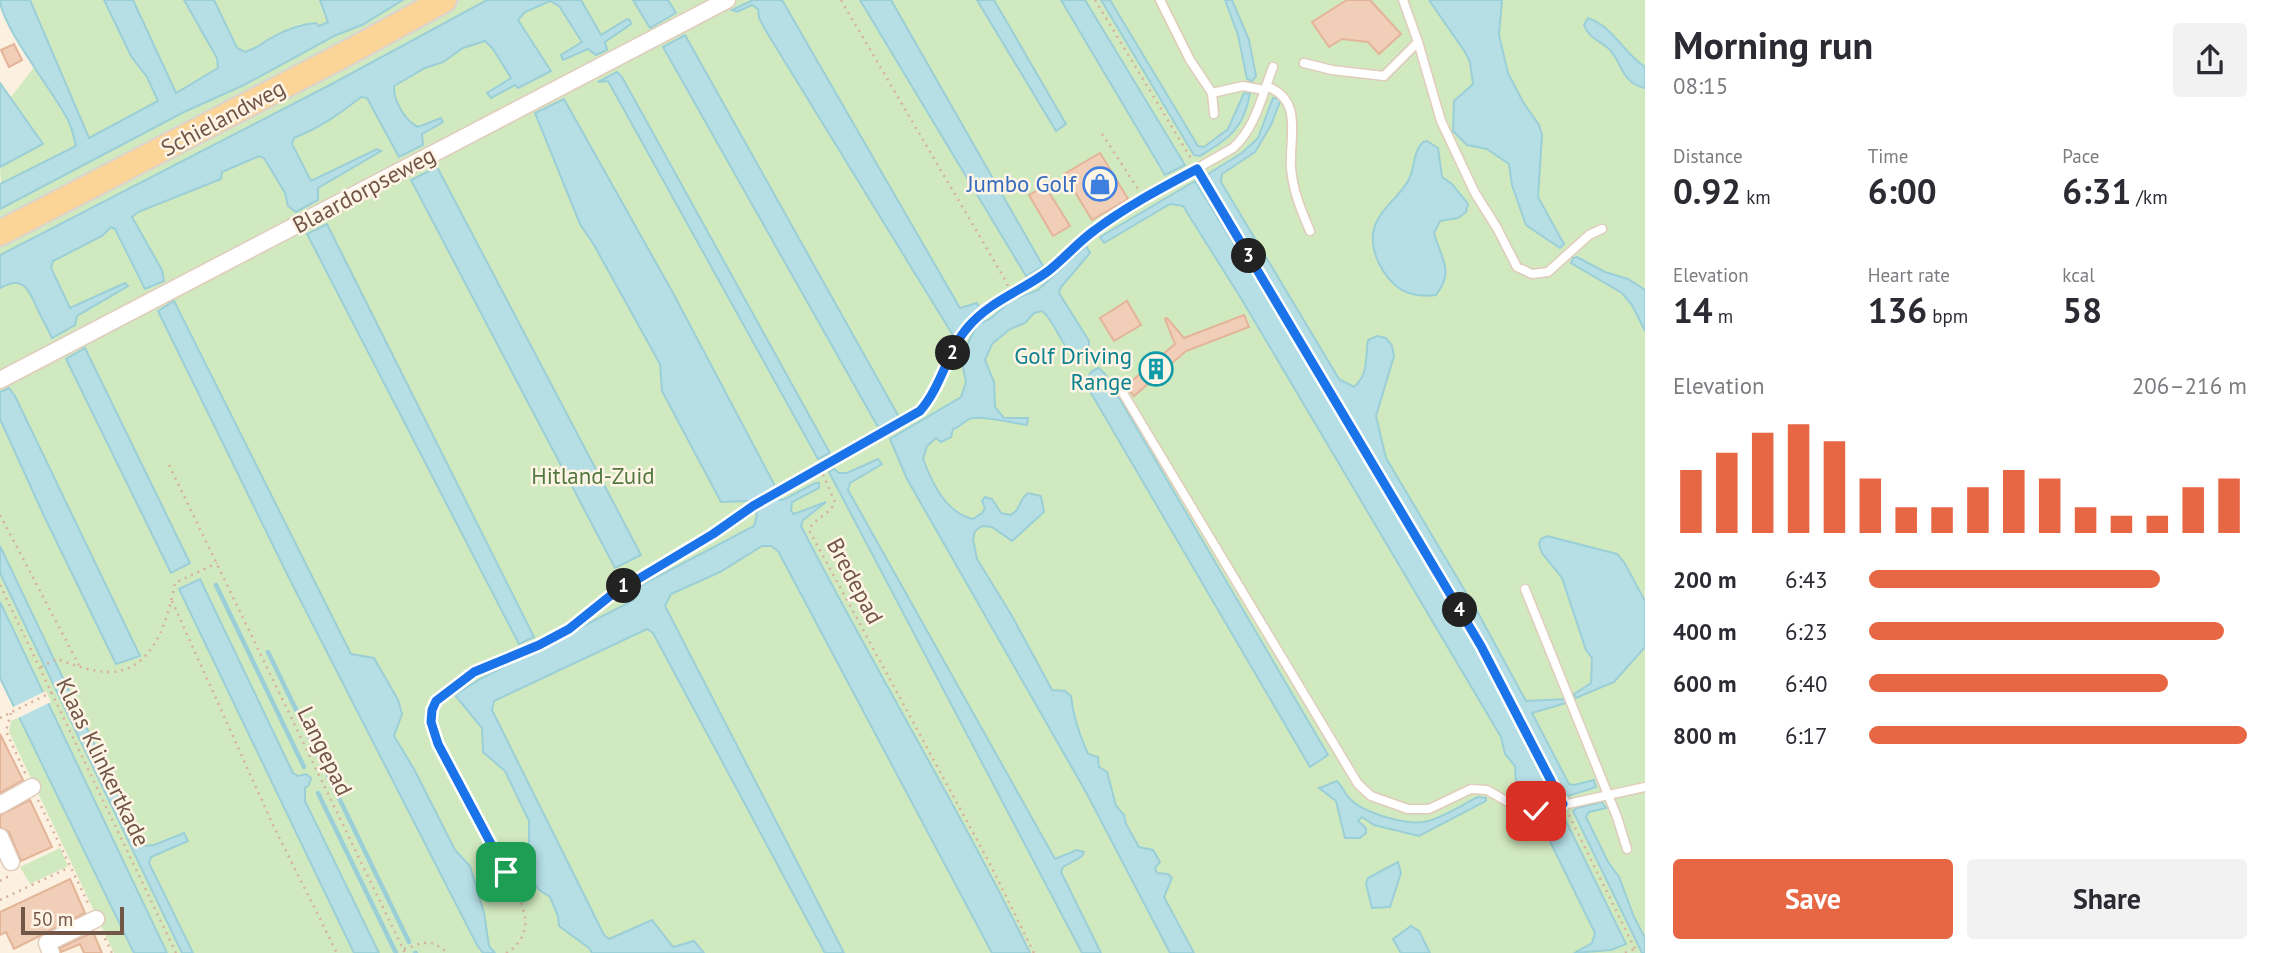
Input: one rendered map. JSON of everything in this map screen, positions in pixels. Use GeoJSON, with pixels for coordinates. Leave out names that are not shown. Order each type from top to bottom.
{"type":"FeatureCollection","features":[{"type":"Feature","properties":{"kind":"main road","name":"Schielandweg"},"geometry":{"type":"LineString","coordinates":[[0,233],[327,64],[444,0]]}},
{"type":"Feature","properties":{"kind":"street","name":"Blaardorpseweg"},"geometry":{"type":"LineString","coordinates":[[0,380],[727,0]]}},
{"type":"Feature","properties":{"kind":"street"},"geometry":{"type":"LineString","coordinates":[[0,804],[32,787]]}},
{"type":"Feature","properties":{"kind":"street"},"geometry":{"type":"LineString","coordinates":[[0,837],[11,862]]}},
{"type":"Feature","properties":{"kind":"street"},"geometry":{"type":"LineString","coordinates":[[47,952],[47,943],[96,919]]}},
{"type":"Feature","properties":{"kind":"lane"},"geometry":{"type":"LineString","coordinates":[[1160,0],[1190,60],[1212,93],[1214,114]]}},
{"type":"Feature","properties":{"kind":"lane"},"geometry":{"type":"LineString","coordinates":[[1403,0],[1441,121],[1475,193],[1517,267],[1532,275],[1548,272],[1589,235],[1602,229]]}},
{"type":"Feature","properties":{"kind":"lane"},"geometry":{"type":"LineString","coordinates":[[1304,63],[1332,70],[1384,76],[1418,42]]}},
{"type":"Feature","properties":{"kind":"lane"},"geometry":{"type":"LineString","coordinates":[[1143,199],[1233,148],[1243,138],[1255,117],[1273,67]]}},
{"type":"Feature","properties":{"kind":"lane"},"geometry":{"type":"LineString","coordinates":[[1212,93],[1244,86],[1280,91],[1291,109],[1291,166],[1295,195],[1310,231]]}},
{"type":"Feature","properties":{"kind":"lane"},"geometry":{"type":"LineString","coordinates":[[1120,388],[1358,784],[1371,796],[1408,809],[1429,809],[1471,789],[1487,790],[1515,806],[1536,811],[1645,787]]}},
{"type":"Feature","properties":{"kind":"lane"},"geometry":{"type":"LineString","coordinates":[[1525,589],[1552,650],[1627,849]]}},
{"type":"Feature","properties":{"kind":"path"},"geometry":{"type":"LineString","coordinates":[[841,0],[1007,283],[1009,293]]}},
{"type":"Feature","properties":{"kind":"path"},"geometry":{"type":"LineString","coordinates":[[1095,0],[1481,646],[1559,805],[1636,951],[1625,953]]}},
{"type":"Feature","properties":{"kind":"path"},"geometry":{"type":"LineString","coordinates":[[506,953],[514,949],[523,934],[523,909],[438,744],[431,722],[436,701],[474,672],[539,645],[569,629],[610,596],[713,534],[753,506],[920,411],[935,390],[968,326],[1009,293],[1045,274],[1094,230],[1143,199],[1102,134]]}},
{"type":"Feature","properties":{"kind":"path","name":"Langepad"},"geometry":{"type":"LineString","coordinates":[[169,465],[404,951]]}},
{"type":"Feature","properties":{"kind":"path","name":"Bredepad"},"geometry":{"type":"LineString","coordinates":[[820,468],[835,502],[832,510],[813,522],[809,530],[989,862],[1034,953]]}},
{"type":"Feature","properties":{"kind":"path"},"geometry":{"type":"LineString","coordinates":[[0,515],[80,667]]}},
{"type":"Feature","properties":{"kind":"path"},"geometry":{"type":"LineString","coordinates":[[40,667],[57,659],[80,667],[112,672],[139,663],[155,643],[172,601],[175,583],[217,563]]}},
{"type":"Feature","properties":{"kind":"path","name":"Klaas Klinkertkade"},"geometry":{"type":"LineString","coordinates":[[0,585],[176,953]]}},
{"type":"Feature","properties":{"kind":"path"},"geometry":{"type":"LineString","coordinates":[[172,601],[274,825],[337,953]]}},
{"type":"Feature","properties":{"kind":"path"},"geometry":{"type":"LineString","coordinates":[[0,718],[51,693]]}},
{"type":"Feature","properties":{"kind":"path"},"geometry":{"type":"LineString","coordinates":[[11,713],[6,731],[112,953]]}},
{"type":"Feature","properties":{"kind":"path"},"geometry":{"type":"LineString","coordinates":[[0,900],[71,866]]}},
{"type":"Feature","properties":{"kind":"path"},"geometry":{"type":"LineString","coordinates":[[404,951],[427,942],[437,944],[447,953]]}},
{"type":"Feature","properties":{"kind":"green space"},"geometry":{"type":"Polygon","coordinates":[[[30,0],[104,0],[131,56],[147,77],[158,101],[89,138],[30,0]]]}},
{"type":"Feature","properties":{"kind":"green space"},"geometry":{"type":"Polygon","coordinates":[[[133,0],[184,0],[217,58],[218,68],[176,93],[133,0]]]}},
{"type":"Feature","properties":{"kind":"green space"},"geometry":{"type":"Polygon","coordinates":[[[214,0],[320,0],[328,22],[319,26],[301,24],[245,52],[237,48],[214,0]]]}},
{"type":"Feature","properties":{"kind":"green space"},"geometry":{"type":"Polygon","coordinates":[[[403,0],[428,0],[0,221],[0,209],[184,112],[244,85],[334,36],[362,25],[403,0]]]}},
{"type":"Feature","properties":{"kind":"green space","name":"Hitland-Zuid"},"geometry":{"type":"Polygon","coordinates":[[[453,0],[1645,0],[1645,953],[160,953],[0,612],[0,244],[453,0]]]}},
{"type":"Feature","properties":{"kind":"green space"},"geometry":{"type":"Polygon","coordinates":[[[35,66],[69,122],[76,147],[1,185],[0,167],[42,144],[11,97],[35,66]]]}},
{"type":"Feature","properties":{"kind":"green space"},"geometry":{"type":"Polygon","coordinates":[[[19,717],[134,953],[114,953],[9,732],[11,721],[19,717]]]}},
{"type":"Feature","properties":{"kind":"green space"},"geometry":{"type":"Polygon","coordinates":[[[60,848],[68,866],[30,884],[20,867],[60,848]]]}},
{"type":"Feature","properties":{"kind":"water"},"geometry":{"type":"Polygon","coordinates":[[[0,0],[30,0],[89,138],[158,101],[147,77],[131,56],[104,0],[133,0],[176,93],[218,68],[217,58],[184,0],[214,0],[237,48],[245,52],[293,28],[316,23],[319,26],[328,22],[320,0],[403,0],[362,25],[334,36],[244,85],[184,112],[0,209],[0,184],[76,146],[68,120],[18,42],[2,11],[0,0]]]}},
{"type":"Feature","properties":{"kind":"water"},"geometry":{"type":"Polygon","coordinates":[[[487,0],[581,0],[601,35],[627,19],[631,24],[605,42],[607,50],[596,55],[588,49],[563,60],[561,55],[582,42],[559,6],[550,1],[525,12],[518,20],[551,71],[491,98],[487,93],[511,78],[485,41],[463,48],[443,62],[425,68],[394,86],[398,104],[404,115],[418,127],[441,118],[443,122],[422,134],[423,145],[399,157],[367,98],[361,97],[329,120],[294,138],[292,144],[311,181],[377,149],[381,151],[318,188],[318,200],[296,212],[288,206],[285,193],[264,158],[259,156],[222,172],[221,179],[138,212],[132,217],[162,270],[164,281],[145,289],[115,229],[111,227],[102,236],[53,261],[51,268],[70,308],[125,283],[128,286],[77,316],[75,325],[52,338],[26,287],[16,283],[0,288],[0,255],[328,86],[487,0]]]}},
{"type":"Feature","properties":{"kind":"water"},"geometry":{"type":"Polygon","coordinates":[[[633,0],[668,0],[676,13],[650,28],[633,0]]]}},
{"type":"Feature","properties":{"kind":"water"},"geometry":{"type":"Polygon","coordinates":[[[753,0],[782,0],[960,308],[977,303],[980,309],[968,317],[954,337],[766,31],[759,18],[758,9],[752,5],[737,12],[732,10],[753,0]]]}},
{"type":"Feature","properties":{"kind":"water"},"geometry":{"type":"Polygon","coordinates":[[[860,0],[891,0],[1043,266],[1026,276],[860,0]]]}},
{"type":"Feature","properties":{"kind":"water"},"geometry":{"type":"Polygon","coordinates":[[[977,0],[994,0],[1066,124],[1056,131],[977,0]]]}},
{"type":"Feature","properties":{"kind":"water"},"geometry":{"type":"Polygon","coordinates":[[[1061,0],[1085,0],[1185,165],[1165,175],[1061,0]]]}},
{"type":"Feature","properties":{"kind":"water"},"geometry":{"type":"Polygon","coordinates":[[[1101,0],[1110,0],[1198,146],[1204,147],[1228,129],[1244,93],[1250,94],[1239,125],[1233,132],[1200,156],[1194,155],[1101,0]]]}},
{"type":"Feature","properties":{"kind":"water"},"geometry":{"type":"Polygon","coordinates":[[[1225,0],[1232,0],[1249,40],[1256,76],[1252,81],[1247,79],[1238,35],[1225,0]]]}},
{"type":"Feature","properties":{"kind":"water"},"geometry":{"type":"Polygon","coordinates":[[[1429,0],[1502,0],[1499,35],[1508,73],[1539,125],[1542,135],[1538,197],[1564,244],[1560,248],[1526,225],[1512,185],[1509,164],[1487,149],[1467,145],[1453,131],[1454,101],[1473,84],[1470,62],[1429,0]]]}},
{"type":"Feature","properties":{"kind":"water"},"geometry":{"type":"Polygon","coordinates":[[[1588,18],[1611,33],[1645,67],[1645,88],[1631,81],[1622,71],[1613,53],[1588,33],[1584,25],[1588,18]]]}},
{"type":"Feature","properties":{"kind":"water"},"geometry":{"type":"Polygon","coordinates":[[[685,35],[899,417],[878,427],[663,47],[685,35]]]}},
{"type":"Feature","properties":{"kind":"water"},"geometry":{"type":"Polygon","coordinates":[[[617,72],[830,453],[818,459],[608,81],[598,82],[617,72]]]}},
{"type":"Feature","properties":{"kind":"water"},"geometry":{"type":"Polygon","coordinates":[[[0,83],[43,144],[0,167],[0,83]]]}},
{"type":"Feature","properties":{"kind":"water"},"geometry":{"type":"Polygon","coordinates":[[[1273,98],[1281,99],[1271,125],[1255,152],[1222,174],[1221,182],[1339,379],[1354,387],[1359,382],[1366,365],[1368,340],[1377,336],[1386,338],[1392,346],[1394,356],[1376,416],[1386,458],[1477,611],[1526,701],[1566,699],[1566,703],[1532,713],[1569,784],[1594,780],[1596,787],[1564,795],[1496,665],[1208,178],[1208,174],[1242,153],[1258,138],[1273,98]]]}},
{"type":"Feature","properties":{"kind":"water"},"geometry":{"type":"Polygon","coordinates":[[[564,99],[673,293],[774,484],[773,491],[777,499],[783,500],[819,483],[819,488],[792,502],[791,511],[794,514],[826,502],[803,520],[801,526],[975,845],[1030,953],[992,953],[778,551],[771,546],[762,546],[720,572],[671,594],[665,606],[844,953],[825,953],[653,633],[647,629],[494,701],[492,710],[604,935],[609,939],[652,920],[673,947],[694,941],[704,953],[592,953],[559,926],[550,897],[538,889],[529,873],[529,821],[505,771],[483,752],[482,728],[455,695],[480,679],[634,600],[632,590],[754,526],[757,515],[750,501],[721,502],[662,391],[660,364],[580,224],[535,113],[564,99]]]}},
{"type":"Feature","properties":{"kind":"water"},"geometry":{"type":"Polygon","coordinates":[[[1427,141],[1438,148],[1442,177],[1452,184],[1468,204],[1466,212],[1458,218],[1440,221],[1434,233],[1445,265],[1445,279],[1436,295],[1425,296],[1404,291],[1389,279],[1379,263],[1373,238],[1377,221],[1407,183],[1417,150],[1427,141]]]}},
{"type":"Feature","properties":{"kind":"water"},"geometry":{"type":"Polygon","coordinates":[[[437,167],[641,555],[615,568],[411,180],[437,167]]]}},
{"type":"Feature","properties":{"kind":"water"},"geometry":{"type":"Polygon","coordinates":[[[1195,181],[1471,637],[1553,794],[1554,808],[1564,817],[1626,944],[1611,950],[1574,953],[1592,943],[1595,933],[1542,825],[1543,820],[1534,801],[1516,783],[1515,766],[1505,754],[1501,737],[1242,300],[1183,206],[1170,204],[1104,243],[1100,237],[1195,181]]]}},
{"type":"Feature","properties":{"kind":"water"},"geometry":{"type":"Polygon","coordinates":[[[327,224],[534,637],[519,644],[307,234],[327,224]]]}},
{"type":"Feature","properties":{"kind":"water"},"geometry":{"type":"Polygon","coordinates":[[[1086,246],[1090,253],[1059,293],[1089,341],[1089,352],[1082,357],[1075,356],[1063,343],[1047,316],[1042,311],[1034,313],[1025,323],[1010,329],[992,344],[985,360],[994,382],[995,407],[1004,418],[1028,418],[1027,425],[985,418],[970,419],[953,429],[951,437],[941,442],[936,438],[927,446],[923,459],[941,496],[963,516],[973,519],[982,513],[985,508],[982,501],[985,497],[992,499],[1001,513],[1010,515],[1016,511],[1028,493],[1041,496],[1044,512],[1012,541],[992,527],[982,526],[975,531],[973,539],[977,559],[1052,690],[1065,691],[1071,696],[1077,725],[1088,754],[1098,757],[1099,767],[1107,772],[1116,806],[1124,815],[1139,847],[1153,850],[1160,862],[1155,868],[1157,873],[1168,874],[1172,878],[1164,897],[1194,953],[1170,953],[1087,794],[907,479],[890,439],[961,397],[966,382],[961,357],[977,325],[990,319],[1012,300],[1038,290],[1086,246]]]}},
{"type":"Feature","properties":{"kind":"water"},"geometry":{"type":"Polygon","coordinates":[[[1577,257],[1605,272],[1628,279],[1645,290],[1645,331],[1632,305],[1622,293],[1571,263],[1573,258],[1577,257]]]}},
{"type":"Feature","properties":{"kind":"water"},"geometry":{"type":"Polygon","coordinates":[[[174,301],[351,654],[374,658],[398,700],[402,714],[394,736],[455,850],[470,866],[484,913],[489,946],[495,953],[483,953],[477,945],[290,580],[158,311],[174,301]]]}},
{"type":"Feature","properties":{"kind":"water"},"geometry":{"type":"Polygon","coordinates":[[[85,348],[190,563],[171,573],[66,359],[85,348]]]}},
{"type":"Feature","properties":{"kind":"water"},"geometry":{"type":"Polygon","coordinates":[[[1099,368],[1105,374],[1328,755],[1310,767],[1088,388],[1089,375],[1099,368]]]}},
{"type":"Feature","properties":{"kind":"water"},"geometry":{"type":"Polygon","coordinates":[[[9,388],[140,656],[116,664],[0,419],[0,392],[9,388]]]}},
{"type":"Feature","properties":{"kind":"water"},"geometry":{"type":"Polygon","coordinates":[[[878,459],[882,464],[850,483],[848,490],[1055,859],[1077,850],[1084,852],[1081,857],[1063,867],[1061,872],[1101,953],[1082,953],[829,472],[834,469],[839,473],[847,473],[878,459]]]}},
{"type":"Feature","properties":{"kind":"water"},"geometry":{"type":"Polygon","coordinates":[[[1547,536],[1617,554],[1645,601],[1645,647],[1614,682],[1576,698],[1574,694],[1591,683],[1592,658],[1586,650],[1562,578],[1542,553],[1539,544],[1541,539],[1547,536]]]}},
{"type":"Feature","properties":{"kind":"water"},"geometry":{"type":"Polygon","coordinates":[[[0,546],[143,846],[154,845],[184,833],[188,841],[151,857],[149,863],[193,953],[182,953],[0,573],[0,546]]]}},
{"type":"Feature","properties":{"kind":"water"},"geometry":{"type":"Polygon","coordinates":[[[200,579],[293,773],[298,776],[306,774],[311,778],[305,788],[305,801],[379,953],[354,953],[179,589],[200,579]]]}},
{"type":"Feature","properties":{"kind":"water"},"geometry":{"type":"Polygon","coordinates":[[[0,602],[167,953],[134,953],[0,678],[0,602]]]}},
{"type":"Feature","properties":{"kind":"water"},"geometry":{"type":"Polygon","coordinates":[[[1337,781],[1348,797],[1365,809],[1387,818],[1410,822],[1434,819],[1478,797],[1486,798],[1486,801],[1419,836],[1374,825],[1362,817],[1358,821],[1366,828],[1366,833],[1360,838],[1345,838],[1336,801],[1319,788],[1337,781]]]}},
{"type":"Feature","properties":{"kind":"water"},"geometry":{"type":"Polygon","coordinates":[[[1602,802],[1606,808],[1589,812],[1586,817],[1608,862],[1619,877],[1645,938],[1645,953],[1642,953],[1573,811],[1602,802]]]}},
{"type":"Feature","properties":{"kind":"water"},"geometry":{"type":"Polygon","coordinates":[[[1398,862],[1401,873],[1390,907],[1372,908],[1366,884],[1368,878],[1398,862]]]}},
{"type":"Feature","properties":{"kind":"water"},"geometry":{"type":"Polygon","coordinates":[[[1411,926],[1419,931],[1430,953],[1401,953],[1393,939],[1411,926]]]}},
{"type":"Feature","properties":{"kind":"pier"},"geometry":{"type":"Polygon","coordinates":[[[46,691],[51,702],[16,719],[11,708],[46,691]]]}},
{"type":"Feature","properties":{"kind":"building"},"geometry":{"type":"Polygon","coordinates":[[[1347,0],[1370,0],[1401,34],[1379,54],[1368,42],[1342,39],[1329,47],[1312,22],[1347,0]]]}},
{"type":"Feature","properties":{"kind":"building"},"geometry":{"type":"Polygon","coordinates":[[[14,44],[22,60],[9,67],[1,50],[14,44]]]}},
{"type":"Feature","properties":{"kind":"building"},"geometry":{"type":"Polygon","coordinates":[[[1100,153],[1128,199],[1092,220],[1064,174],[1100,153]]]}},
{"type":"Feature","properties":{"kind":"building"},"geometry":{"type":"Polygon","coordinates":[[[1045,186],[1070,226],[1053,236],[1029,195],[1045,186]]]}},
{"type":"Feature","properties":{"kind":"building"},"geometry":{"type":"Polygon","coordinates":[[[1127,301],[1141,325],[1114,341],[1100,318],[1127,301]]]}},
{"type":"Feature","properties":{"kind":"building","name":"Golf Driving Range"},"geometry":{"type":"Polygon","coordinates":[[[1244,315],[1249,327],[1186,351],[1134,396],[1126,386],[1175,344],[1165,319],[1167,318],[1184,338],[1244,315]]]}},
{"type":"Feature","properties":{"kind":"building"},"geometry":{"type":"Polygon","coordinates":[[[0,734],[23,780],[0,793],[0,734]]]}},
{"type":"Feature","properties":{"kind":"building"},"geometry":{"type":"Polygon","coordinates":[[[30,800],[52,847],[21,861],[9,832],[0,827],[0,815],[30,800]]]}},
{"type":"Feature","properties":{"kind":"building"},"geometry":{"type":"Polygon","coordinates":[[[70,879],[85,913],[14,949],[6,932],[0,935],[0,912],[70,879]]]}},
{"type":"Feature","properties":{"kind":"building"},"geometry":{"type":"Polygon","coordinates":[[[93,932],[102,953],[84,953],[80,944],[61,952],[60,948],[93,932]]]}},
{"type":"Feature","properties":{"kind":"waterway"},"geometry":{"type":"LineString","coordinates":[[216,585],[304,767]]}},
{"type":"Feature","properties":{"kind":"waterway"},"geometry":{"type":"LineString","coordinates":[[268,652],[409,942]]}},
{"type":"Feature","properties":{"kind":"waterway"},"geometry":{"type":"LineString","coordinates":[[318,793],[396,953]]}},
{"type":"Feature","properties":{"kind":"place","name":"Jumbo Golf"},"geometry":{"type":"Point","coordinates":[1100,184]}},
{"type":"Feature","properties":{"kind":"place","name":"Golf Driving Range"},"geometry":{"type":"Point","coordinates":[1156,369]}},
{"type":"Feature","properties":{"kind":"route"},"geometry":{"type":"LineString","coordinates":[[506,872],[438,744],[431,722],[436,701],[474,672],[539,645],[569,629],[610,596],[713,534],[753,506],[912,417],[929,402],[968,326],[1009,293],[1045,274],[1094,230],[1197,169],[1481,646],[1563,804],[1536,811]]}}]}
